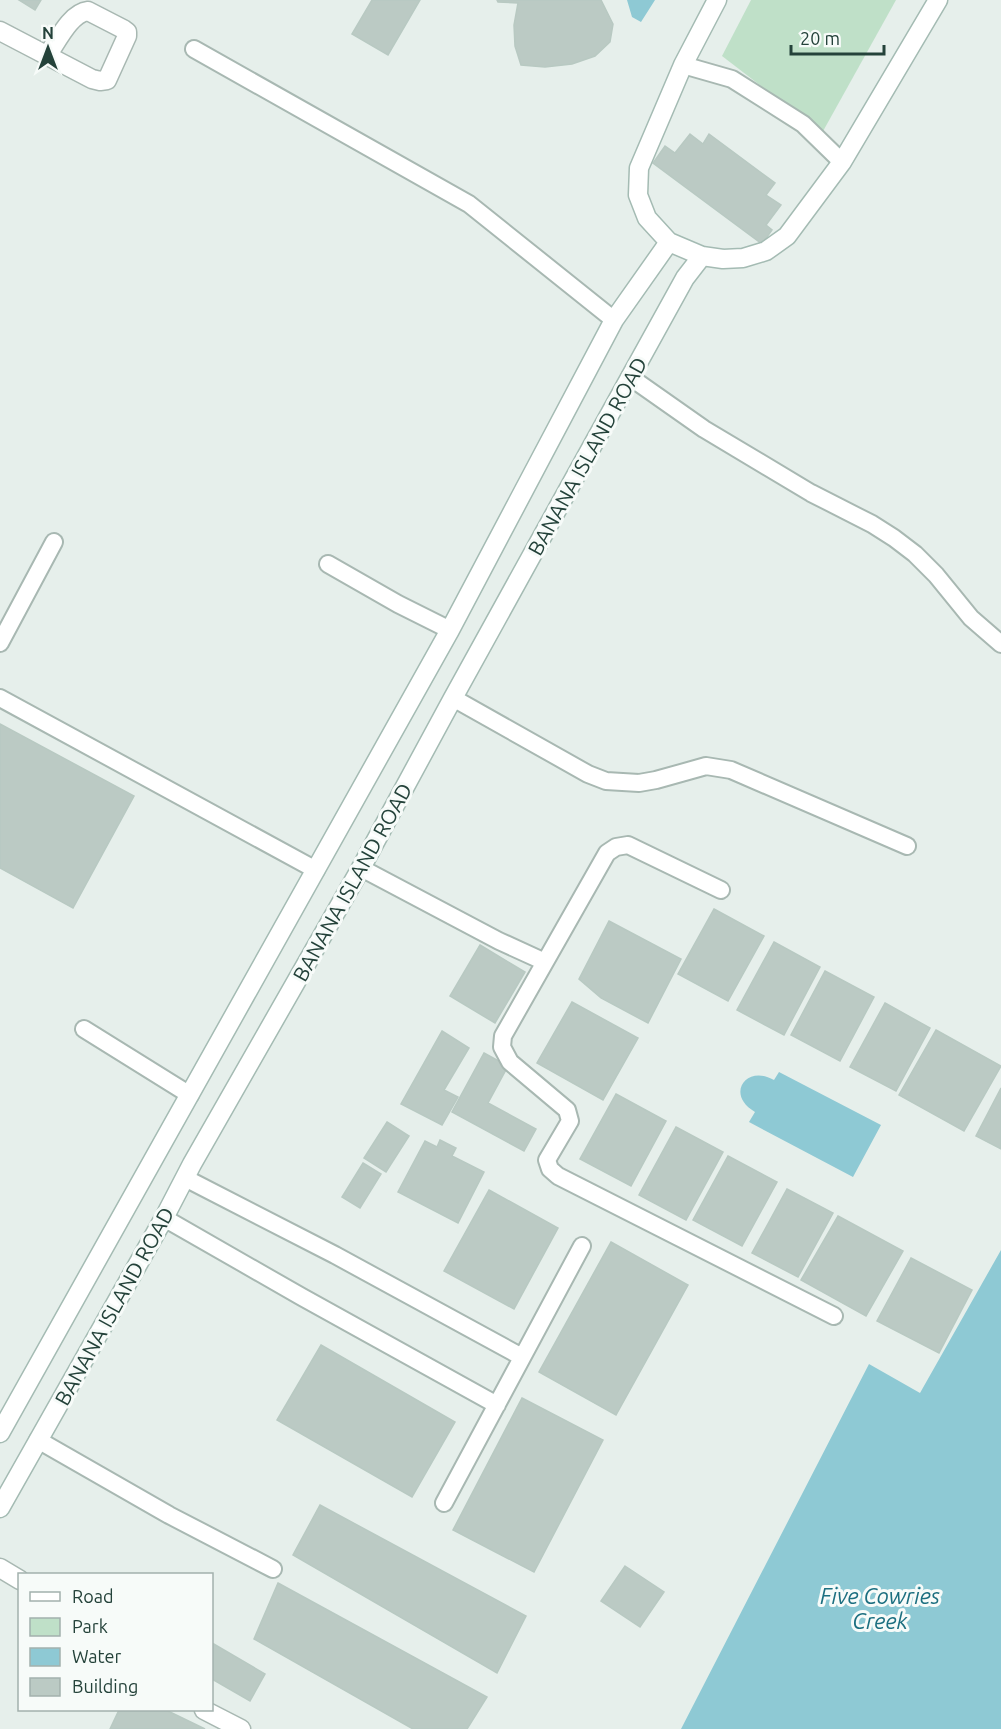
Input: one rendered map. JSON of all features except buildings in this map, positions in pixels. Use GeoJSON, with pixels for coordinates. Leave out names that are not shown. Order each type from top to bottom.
{"type":"FeatureCollection","features":[{"type":"Feature","properties":{"kind":"street"},"geometry":{"type":"LineString","coordinates":[[717,0],[683,65],[639,168],[638,195],[647,218],[669,242],[702,256],[723,259],[743,258],[766,251],[787,236],[842,162],[938,0]]}},
{"type":"Feature","properties":{"kind":"street"},"geometry":{"type":"LineString","coordinates":[[0,31],[47,56]]}},
{"type":"Feature","properties":{"kind":"street","name":"BANANA ISLAND ROAD"},"geometry":{"type":"LineString","coordinates":[[0,1433],[450,630],[614,320],[669,242]]}},
{"type":"Feature","properties":{"kind":"street","name":"BANANA ISLAND ROAD"},"geometry":{"type":"LineString","coordinates":[[0,1508],[361,868],[685,278],[702,256]]}},
{"type":"Feature","properties":{"kind":"street"},"geometry":{"type":"LineString","coordinates":[[0,1568],[18,1579]]}},
{"type":"Feature","properties":{"kind":"street"},"geometry":{"type":"LineString","coordinates":[[206,1711],[241,1729]]}},
{"type":"Feature","properties":{"kind":"lane"},"geometry":{"type":"LineString","coordinates":[[194,49],[469,204],[614,320]]}},
{"type":"Feature","properties":{"kind":"lane"},"geometry":{"type":"LineString","coordinates":[[683,65],[732,79],[803,124],[842,162]]}},
{"type":"Feature","properties":{"kind":"lane"},"geometry":{"type":"LineString","coordinates":[[630,378],[704,429],[811,493],[872,524],[894,538],[915,554],[936,575],[971,618],[1001,644]]}},
{"type":"Feature","properties":{"kind":"lane"},"geometry":{"type":"LineString","coordinates":[[0,643],[54,542]]}},
{"type":"Feature","properties":{"kind":"lane"},"geometry":{"type":"LineString","coordinates":[[328,564],[398,604],[450,630]]}},
{"type":"Feature","properties":{"kind":"lane"},"geometry":{"type":"LineString","coordinates":[[0,698],[316,870]]}},
{"type":"Feature","properties":{"kind":"lane"},"geometry":{"type":"LineString","coordinates":[[453,698],[606,782],[639,783],[706,766],[731,770],[907,846]]}},
{"type":"Feature","properties":{"kind":"lane"},"geometry":{"type":"LineString","coordinates":[[721,890],[628,845],[616,847],[607,854],[545,962],[503,1036],[502,1047],[510,1062],[567,1110],[570,1116],[570,1121],[547,1160],[549,1169],[558,1176],[834,1316]]}},
{"type":"Feature","properties":{"kind":"lane"},"geometry":{"type":"LineString","coordinates":[[361,868],[499,941],[545,962]]}},
{"type":"Feature","properties":{"kind":"lane"},"geometry":{"type":"LineString","coordinates":[[84,1029],[190,1095]]}},
{"type":"Feature","properties":{"kind":"lane"},"geometry":{"type":"LineString","coordinates":[[185,1178],[522,1357]]}},
{"type":"Feature","properties":{"kind":"lane"},"geometry":{"type":"LineString","coordinates":[[164,1218],[497,1405]]}},
{"type":"Feature","properties":{"kind":"lane"},"geometry":{"type":"LineString","coordinates":[[444,1503],[582,1246]]}},
{"type":"Feature","properties":{"kind":"lane"},"geometry":{"type":"LineString","coordinates":[[38,1440],[169,1515],[273,1569]]}},
{"type":"Feature","properties":{"kind":"green space"},"geometry":{"type":"Polygon","coordinates":[[[751,0],[896,0],[822,133],[722,56],[751,0]]]}},
{"type":"Feature","properties":{"kind":"water"},"geometry":{"type":"Polygon","coordinates":[[[627,0],[655,0],[641,22],[632,17],[627,0]]]}},
{"type":"Feature","properties":{"kind":"water"},"geometry":{"type":"Polygon","coordinates":[[[779,1072],[881,1125],[853,1177],[749,1122],[755,1112],[741,1098],[740,1090],[743,1084],[755,1076],[764,1076],[774,1080],[779,1072]]]}},
{"type":"Feature","properties":{"kind":"water","name":"Five Cowries Creek"},"geometry":{"type":"Polygon","coordinates":[[[1001,1250],[1001,1729],[681,1729],[869,1364],[920,1393],[1001,1250]]]}}]}
